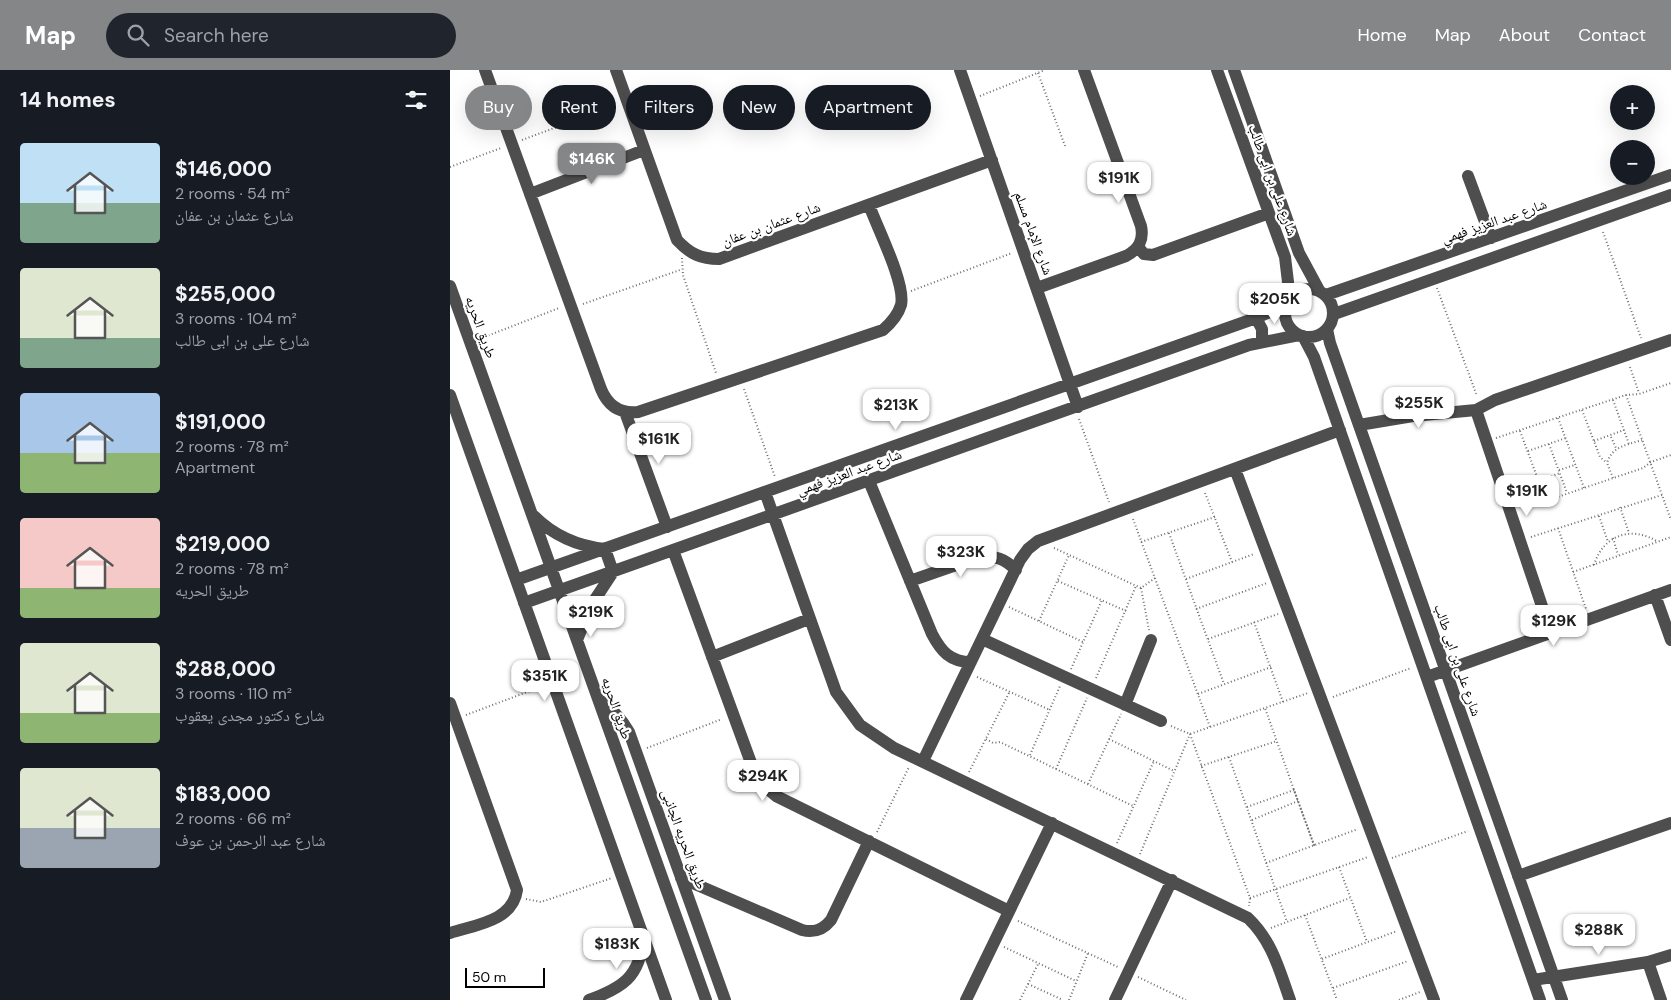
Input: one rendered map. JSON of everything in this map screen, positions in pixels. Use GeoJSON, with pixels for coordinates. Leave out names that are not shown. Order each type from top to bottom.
{"type":"FeatureCollection","features":[{"type":"Feature","properties":{"kind":"street"},"geometry":{"type":"LineString","coordinates":[[485,70],[605,398],[611,405],[624,412],[638,412],[883,330],[897,314],[902,294],[869,205]]}},
{"type":"Feature","properties":{"kind":"street"},"geometry":{"type":"LineString","coordinates":[[616,70],[626,98]]}},
{"type":"Feature","properties":{"kind":"street","name":"شارع الإمام مسلم"},"geometry":{"type":"LineString","coordinates":[[960,70],[1024,249],[1076,407]]}},
{"type":"Feature","properties":{"kind":"street"},"geometry":{"type":"LineString","coordinates":[[1037,288],[1126,256],[1138,247],[1142,233],[1084,70]]}},
{"type":"Feature","properties":{"kind":"street","name":"شارع على بن ابى طالب"},"geometry":{"type":"LineString","coordinates":[[1217,70],[1285,257],[1288,282],[1287,304]]}},
{"type":"Feature","properties":{"kind":"street","name":"شارع على بن ابى طالب"},"geometry":{"type":"LineString","coordinates":[[1234,70],[1300,252],[1322,293]]}},
{"type":"Feature","properties":{"kind":"street"},"geometry":{"type":"LineString","coordinates":[[637,130],[672,229],[686,249]]}},
{"type":"Feature","properties":{"kind":"street"},"geometry":{"type":"LineString","coordinates":[[530,194],[644,150]]}},
{"type":"Feature","properties":{"kind":"street","name":"شارع عثمان بن عفان"},"geometry":{"type":"LineString","coordinates":[[686,249],[707,259],[719,259],[992,160]]}},
{"type":"Feature","properties":{"kind":"street","name":"شارع عبد العزيز فهمي"},"geometry":{"type":"LineString","coordinates":[[1322,293],[1350,287],[1671,175]]}},
{"type":"Feature","properties":{"kind":"street"},"geometry":{"type":"LineString","coordinates":[[1468,176],[1491,238]]}},
{"type":"Feature","properties":{"kind":"street"},"geometry":{"type":"LineString","coordinates":[[1334,314],[1671,194]]}},
{"type":"Feature","properties":{"kind":"street"},"geometry":{"type":"LineString","coordinates":[[1138,247],[1144,254],[1153,255],[1269,213]]}},
{"type":"Feature","properties":{"kind":"street"},"geometry":{"type":"LineString","coordinates":[[1285,257],[1291,258],[1300,252]]}},
{"type":"Feature","properties":{"kind":"street","name":"طريق الحريه"},"geometry":{"type":"LineString","coordinates":[[450,286],[706,1000]]}},
{"type":"Feature","properties":{"kind":"street"},"geometry":{"type":"LineString","coordinates":[[1350,287],[1350,298],[1356,306]]}},
{"type":"Feature","properties":{"kind":"street"},"geometry":{"type":"LineString","coordinates":[[1301,335],[1319,335],[1327,329],[1334,314],[1332,304],[1322,293],[1301,290],[1287,304],[1287,322],[1301,335],[1317,366],[1540,1000]]}},
{"type":"Feature","properties":{"kind":"street","name":"شارع عبد العزيز فهمي"},"geometry":{"type":"LineString","coordinates":[[516,580],[1256,318],[1287,304]]}},
{"type":"Feature","properties":{"kind":"street"},"geometry":{"type":"LineString","coordinates":[[1256,318],[1262,329],[1262,341]]}},
{"type":"Feature","properties":{"kind":"street","name":"شارع على بن ابى طالب"},"geometry":{"type":"LineString","coordinates":[[1327,329],[1359,425],[1562,1000]]}},
{"type":"Feature","properties":{"kind":"street","name":"شارع عبد العزيز فهمي"},"geometry":{"type":"LineString","coordinates":[[524,603],[1262,341],[1301,335]]}},
{"type":"Feature","properties":{"kind":"street"},"geometry":{"type":"LineString","coordinates":[[1359,425],[1479,408],[1671,340]]}},
{"type":"Feature","properties":{"kind":"street"},"geometry":{"type":"LineString","coordinates":[[1317,366],[1325,359],[1336,359]]}},
{"type":"Feature","properties":{"kind":"street"},"geometry":{"type":"LineString","coordinates":[[450,395],[666,1000]]}},
{"type":"Feature","properties":{"kind":"street"},"geometry":{"type":"LineString","coordinates":[[1479,408],[1487,441],[1551,633]]}},
{"type":"Feature","properties":{"kind":"street"},"geometry":{"type":"LineString","coordinates":[[624,412],[667,527]]}},
{"type":"Feature","properties":{"kind":"street"},"geometry":{"type":"LineString","coordinates":[[918,759],[968,667],[1016,570],[1028,549],[1038,541],[1340,430]]}},
{"type":"Feature","properties":{"kind":"street"},"geometry":{"type":"LineString","coordinates":[[1235,469],[1431,994]]}},
{"type":"Feature","properties":{"kind":"street"},"geometry":{"type":"LineString","coordinates":[[869,481],[932,634],[942,652],[968,667]]}},
{"type":"Feature","properties":{"kind":"street"},"geometry":{"type":"LineString","coordinates":[[765,492],[831,680],[847,710],[876,738],[1248,918],[1262,931],[1271,948],[1287,999]]}},
{"type":"Feature","properties":{"kind":"street"},"geometry":{"type":"LineString","coordinates":[[531,513],[548,529],[568,540],[605,549],[613,572],[592,604],[578,640]]}},
{"type":"Feature","properties":{"kind":"street"},"geometry":{"type":"LineString","coordinates":[[673,550],[754,771],[763,785],[776,796],[870,842],[1008,914]]}},
{"type":"Feature","properties":{"kind":"street"},"geometry":{"type":"LineString","coordinates":[[910,581],[979,557],[1000,558],[1016,570]]}},
{"type":"Feature","properties":{"kind":"street"},"geometry":{"type":"LineString","coordinates":[[1427,677],[1671,590]]}},
{"type":"Feature","properties":{"kind":"street"},"geometry":{"type":"LineString","coordinates":[[1655,596],[1671,640]]}},
{"type":"Feature","properties":{"kind":"street"},"geometry":{"type":"LineString","coordinates":[[712,657],[809,619]]}},
{"type":"Feature","properties":{"kind":"street"},"geometry":{"type":"LineString","coordinates":[[982,639],[1161,721]]}},
{"type":"Feature","properties":{"kind":"street"},"geometry":{"type":"LineString","coordinates":[[1125,705],[1152,640]]}},
{"type":"Feature","properties":{"kind":"street","name":"طريق الحريه الجانبى"},"geometry":{"type":"LineString","coordinates":[[598,699],[622,719],[636,752],[726,1000]]}},
{"type":"Feature","properties":{"kind":"street"},"geometry":{"type":"LineString","coordinates":[[450,703],[517,890],[516,898],[507,912],[450,933]]}},
{"type":"Feature","properties":{"kind":"street"},"geometry":{"type":"LineString","coordinates":[[966,1000],[1052,823]]}},
{"type":"Feature","properties":{"kind":"street"},"geometry":{"type":"LineString","coordinates":[[1518,876],[1671,823]]}},
{"type":"Feature","properties":{"kind":"street"},"geometry":{"type":"LineString","coordinates":[[682,878],[802,930],[815,931],[827,925],[831,920],[870,842]]}},
{"type":"Feature","properties":{"kind":"street"},"geometry":{"type":"LineString","coordinates":[[1115,1000],[1172,880]]}},
{"type":"Feature","properties":{"kind":"street"},"geometry":{"type":"LineString","coordinates":[[589,1000],[612,992],[626,982],[636,969],[642,954],[643,937]]}},
{"type":"Feature","properties":{"kind":"street"},"geometry":{"type":"LineString","coordinates":[[1533,980],[1648,962],[1671,955]]}},
{"type":"Feature","properties":{"kind":"street"},"geometry":{"type":"LineString","coordinates":[[1648,962],[1661,1000]]}},
{"type":"Feature","properties":{"kind":"path"},"geometry":{"type":"LineString","coordinates":[[970,100],[1045,70]]}},
{"type":"Feature","properties":{"kind":"path"},"geometry":{"type":"LineString","coordinates":[[1038,73],[1065,146]]}},
{"type":"Feature","properties":{"kind":"path"},"geometry":{"type":"LineString","coordinates":[[450,168],[626,101]]}},
{"type":"Feature","properties":{"kind":"path"},"geometry":{"type":"LineString","coordinates":[[1599,220],[1645,349]]}},
{"type":"Feature","properties":{"kind":"path"},"geometry":{"type":"LineString","coordinates":[[686,249],[682,258],[682,270],[720,385]]}},
{"type":"Feature","properties":{"kind":"path"},"geometry":{"type":"LineString","coordinates":[[902,294],[1024,249]]}},
{"type":"Feature","properties":{"kind":"path"},"geometry":{"type":"LineString","coordinates":[[470,342],[571,306],[682,270]]}},
{"type":"Feature","properties":{"kind":"path"},"geometry":{"type":"LineString","coordinates":[[1434,279],[1479,408]]}},
{"type":"Feature","properties":{"kind":"path"},"geometry":{"type":"LineString","coordinates":[[1626,355],[1640,394]]}},
{"type":"Feature","properties":{"kind":"path"},"geometry":{"type":"LineString","coordinates":[[740,378],[779,487]]}},
{"type":"Feature","properties":{"kind":"path"},"geometry":{"type":"LineString","coordinates":[[1487,441],[1626,395],[1640,394],[1671,383]]}},
{"type":"Feature","properties":{"kind":"path"},"geometry":{"type":"LineString","coordinates":[[1626,395],[1671,520]]}},
{"type":"Feature","properties":{"kind":"path"},"geometry":{"type":"LineString","coordinates":[[1613,400],[1629,444]]}},
{"type":"Feature","properties":{"kind":"path"},"geometry":{"type":"LineString","coordinates":[[1076,407],[1113,513]]}},
{"type":"Feature","properties":{"kind":"path"},"geometry":{"type":"LineString","coordinates":[[1582,410],[1600,457],[1607,463],[1613,478]]}},
{"type":"Feature","properties":{"kind":"path"},"geometry":{"type":"LineString","coordinates":[[1558,418],[1584,488]]}},
{"type":"Feature","properties":{"kind":"path"},"geometry":{"type":"LineString","coordinates":[[1520,430],[1546,501]]}},
{"type":"Feature","properties":{"kind":"path"},"geometry":{"type":"LineString","coordinates":[[1594,442],[1624,430]]}},
{"type":"Feature","properties":{"kind":"path"},"geometry":{"type":"LineString","coordinates":[[1610,436],[1616,448]]}},
{"type":"Feature","properties":{"kind":"path"},"geometry":{"type":"LineString","coordinates":[[1528,451],[1566,438]]}},
{"type":"Feature","properties":{"kind":"path"},"geometry":{"type":"LineString","coordinates":[[1607,463],[1616,448],[1642,440]]}},
{"type":"Feature","properties":{"kind":"path"},"geometry":{"type":"LineString","coordinates":[[1549,444],[1567,494]]}},
{"type":"Feature","properties":{"kind":"path"},"geometry":{"type":"LineString","coordinates":[[1511,513],[1643,468],[1651,462],[1671,455]]}},
{"type":"Feature","properties":{"kind":"path"},"geometry":{"type":"LineString","coordinates":[[1538,480],[1575,464]]}},
{"type":"Feature","properties":{"kind":"path"},"geometry":{"type":"LineString","coordinates":[[1201,481],[1232,562]]}},
{"type":"Feature","properties":{"kind":"path"},"geometry":{"type":"LineString","coordinates":[[1520,541],[1620,507],[1662,495]]}},
{"type":"Feature","properties":{"kind":"path"},"geometry":{"type":"LineString","coordinates":[[1620,507],[1630,533]]}},
{"type":"Feature","properties":{"kind":"path"},"geometry":{"type":"LineString","coordinates":[[1129,508],[1210,727]]}},
{"type":"Feature","properties":{"kind":"path"},"geometry":{"type":"LineString","coordinates":[[1599,515],[1608,542]]}},
{"type":"Feature","properties":{"kind":"path"},"geometry":{"type":"LineString","coordinates":[[1141,542],[1215,517]]}},
{"type":"Feature","properties":{"kind":"path"},"geometry":{"type":"LineString","coordinates":[[1558,528],[1589,619]]}},
{"type":"Feature","properties":{"kind":"path"},"geometry":{"type":"LineString","coordinates":[[1169,533],[1224,684]]}},
{"type":"Feature","properties":{"kind":"path"},"geometry":{"type":"LineString","coordinates":[[1594,565],[1596,556],[1613,538],[1630,533],[1645,535],[1658,542]]}},
{"type":"Feature","properties":{"kind":"path"},"geometry":{"type":"LineString","coordinates":[[1574,572],[1671,537]]}},
{"type":"Feature","properties":{"kind":"path"},"geometry":{"type":"LineString","coordinates":[[1613,538],[1619,556]]}},
{"type":"Feature","properties":{"kind":"path"},"geometry":{"type":"LineString","coordinates":[[1038,541],[1141,588]]}},
{"type":"Feature","properties":{"kind":"path"},"geometry":{"type":"LineString","coordinates":[[1186,579],[1265,550]]}},
{"type":"Feature","properties":{"kind":"path"},"geometry":{"type":"LineString","coordinates":[[1039,621],[1069,556]]}},
{"type":"Feature","properties":{"kind":"path"},"geometry":{"type":"LineString","coordinates":[[1141,588],[1155,578]]}},
{"type":"Feature","properties":{"kind":"path"},"geometry":{"type":"LineString","coordinates":[[1196,609],[1276,579]]}},
{"type":"Feature","properties":{"kind":"path"},"geometry":{"type":"LineString","coordinates":[[1058,581],[1126,610]]}},
{"type":"Feature","properties":{"kind":"path"},"geometry":{"type":"LineString","coordinates":[[1141,588],[1152,640]]}},
{"type":"Feature","properties":{"kind":"path"},"geometry":{"type":"LineString","coordinates":[[1030,756],[1102,600]]}},
{"type":"Feature","properties":{"kind":"path"},"geometry":{"type":"LineString","coordinates":[[1000,602],[1083,642]]}},
{"type":"Feature","properties":{"kind":"path"},"geometry":{"type":"LineString","coordinates":[[1208,639],[1288,610]]}},
{"type":"Feature","properties":{"kind":"path"},"geometry":{"type":"LineString","coordinates":[[1254,622],[1283,702]]}},
{"type":"Feature","properties":{"kind":"path"},"geometry":{"type":"LineString","coordinates":[[1161,721],[1190,734],[1283,702],[1320,696],[1422,664]]}},
{"type":"Feature","properties":{"kind":"path"},"geometry":{"type":"LineString","coordinates":[[968,667],[1010,691],[1050,710]]}},
{"type":"Feature","properties":{"kind":"path"},"geometry":{"type":"LineString","coordinates":[[1198,694],[1270,667]]}},
{"type":"Feature","properties":{"kind":"path"},"geometry":{"type":"LineString","coordinates":[[456,718],[552,682]]}},
{"type":"Feature","properties":{"kind":"path"},"geometry":{"type":"LineString","coordinates":[[964,781],[1010,691]]}},
{"type":"Feature","properties":{"kind":"path"},"geometry":{"type":"LineString","coordinates":[[1088,784],[1125,705]]}},
{"type":"Feature","properties":{"kind":"path"},"geometry":{"type":"LineString","coordinates":[[1265,708],[1314,845]]}},
{"type":"Feature","properties":{"kind":"path"},"geometry":{"type":"LineString","coordinates":[[636,752],[734,715]]}},
{"type":"Feature","properties":{"kind":"path"},"geometry":{"type":"LineString","coordinates":[[1190,734],[1250,898],[1248,918]]}},
{"type":"Feature","properties":{"kind":"path"},"geometry":{"type":"LineString","coordinates":[[1136,863],[1190,734]]}},
{"type":"Feature","properties":{"kind":"path"},"geometry":{"type":"LineString","coordinates":[[986,739],[993,743],[1000,742],[1133,806]]}},
{"type":"Feature","properties":{"kind":"path"},"geometry":{"type":"LineString","coordinates":[[1109,739],[1174,771]]}},
{"type":"Feature","properties":{"kind":"path"},"geometry":{"type":"LineString","coordinates":[[1202,766],[1276,741]]}},
{"type":"Feature","properties":{"kind":"path"},"geometry":{"type":"LineString","coordinates":[[1229,757],[1286,922]]}},
{"type":"Feature","properties":{"kind":"path"},"geometry":{"type":"LineString","coordinates":[[870,842],[918,759]]}},
{"type":"Feature","properties":{"kind":"path"},"geometry":{"type":"LineString","coordinates":[[1113,852],[1154,761]]}},
{"type":"Feature","properties":{"kind":"path"},"geometry":{"type":"LineString","coordinates":[[1247,808],[1294,790]]}},
{"type":"Feature","properties":{"kind":"path"},"geometry":{"type":"LineString","coordinates":[[1251,820],[1298,801]]}},
{"type":"Feature","properties":{"kind":"path"},"geometry":{"type":"LineString","coordinates":[[1266,863],[1368,825]]}},
{"type":"Feature","properties":{"kind":"path"},"geometry":{"type":"LineString","coordinates":[[1250,898],[1338,867],[1380,857],[1480,827]]}},
{"type":"Feature","properties":{"kind":"path"},"geometry":{"type":"LineString","coordinates":[[1338,867],[1367,942]]}},
{"type":"Feature","properties":{"kind":"path"},"geometry":{"type":"LineString","coordinates":[[517,890],[527,900],[541,902],[621,875]]}},
{"type":"Feature","properties":{"kind":"path"},"geometry":{"type":"LineString","coordinates":[[1262,931],[1350,898]]}},
{"type":"Feature","properties":{"kind":"path"},"geometry":{"type":"LineString","coordinates":[[1008,914],[1186,1000]]}},
{"type":"Feature","properties":{"kind":"path"},"geometry":{"type":"LineString","coordinates":[[1306,915],[1338,1000]]}},
{"type":"Feature","properties":{"kind":"path"},"geometry":{"type":"LineString","coordinates":[[1322,959],[1406,928]]}},
{"type":"Feature","properties":{"kind":"path"},"geometry":{"type":"LineString","coordinates":[[994,943],[1076,981]]}},
{"type":"Feature","properties":{"kind":"path"},"geometry":{"type":"LineString","coordinates":[[1069,1000],[1088,953]]}},
{"type":"Feature","properties":{"kind":"path"},"geometry":{"type":"LineString","coordinates":[[1333,988],[1418,958]]}},
{"type":"Feature","properties":{"kind":"path"},"geometry":{"type":"LineString","coordinates":[[1020,1000],[1038,963]]}},
{"type":"Feature","properties":{"kind":"path"},"geometry":{"type":"LineString","coordinates":[[1028,984],[1063,1000]]}},
{"type":"Feature","properties":{"kind":"path"},"geometry":{"type":"LineString","coordinates":[[1399,1000],[1431,994]]}}]}
